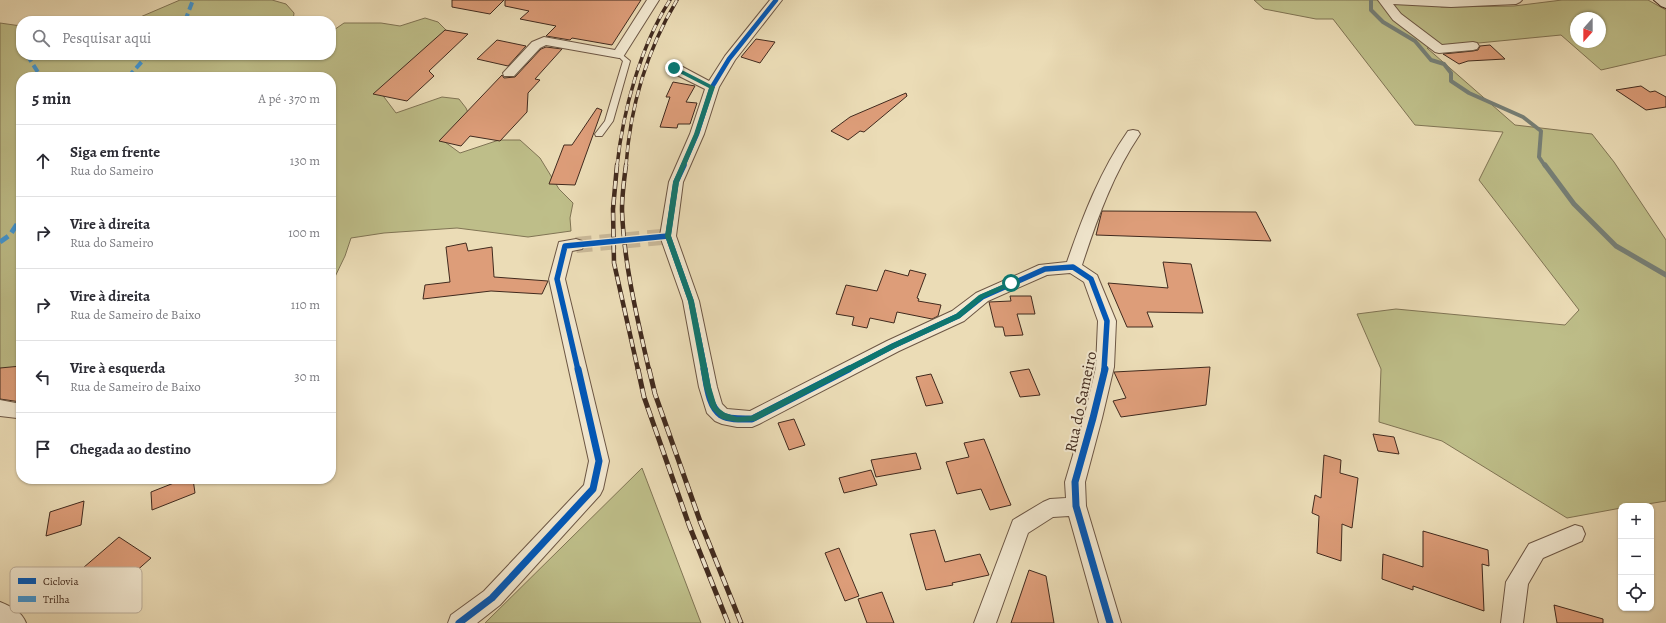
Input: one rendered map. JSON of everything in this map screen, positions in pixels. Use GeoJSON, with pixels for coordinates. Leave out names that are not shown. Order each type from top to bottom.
{"type":"FeatureCollection","features":[{"type":"Feature","properties":{"kind":"street"},"geometry":{"type":"LineString","coordinates":[[509,73],[536,45],[544,41],[619,54],[653,0]]}},
{"type":"Feature","properties":{"kind":"street"},"geometry":{"type":"LineString","coordinates":[[776,0],[729,59],[712,87],[697,134],[676,182],[665,236],[691,301],[706,380],[714,408],[722,416],[737,420],[752,419],[893,346],[958,316],[982,297],[1011,283],[1045,269],[1073,267],[1102,189],[1120,150],[1133,134]]}},
{"type":"Feature","properties":{"kind":"street"},"geometry":{"type":"LineString","coordinates":[[1385,0],[1434,4],[1483,3],[1516,0]]}},
{"type":"Feature","properties":{"kind":"street"},"geometry":{"type":"LineString","coordinates":[[1385,0],[1396,17],[1439,49],[1473,46]]}},
{"type":"Feature","properties":{"kind":"street"},"geometry":{"type":"LineString","coordinates":[[1662,0],[1666,3]]}},
{"type":"Feature","properties":{"kind":"street"},"geometry":{"type":"LineString","coordinates":[[674,68],[712,87]]}},
{"type":"Feature","properties":{"kind":"street"},"geometry":{"type":"LineString","coordinates":[[460,623],[492,598],[594,490],[599,461],[557,279],[571,246]]}},
{"type":"Feature","properties":{"kind":"street","name":"Rua do Sameiro"},"geometry":{"type":"LineString","coordinates":[[1073,267],[1091,280],[1107,321],[1105,367],[1093,418],[1075,482],[1076,506],[1110,623]]}},
{"type":"Feature","properties":{"kind":"street"},"geometry":{"type":"LineString","coordinates":[[985,623],[1020,527],[1050,508],[1076,506]]}},
{"type":"Feature","properties":{"kind":"street"},"geometry":{"type":"LineString","coordinates":[[1512,623],[1517,582],[1536,552],[1575,534]]}},
{"type":"Feature","properties":{"kind":"street"},"geometry":{"type":"LineString","coordinates":[[0,613],[15,623]]}},
{"type":"Feature","properties":{"kind":"lane"},"geometry":{"type":"LineString","coordinates":[[600,134],[608,121],[627,61],[619,54]]}},
{"type":"Feature","properties":{"kind":"green space"},"geometry":{"type":"Polygon","coordinates":[[[180,0],[272,0],[286,4],[294,13],[294,16],[143,16],[180,0]]]}},
{"type":"Feature","properties":{"kind":"green space"},"geometry":{"type":"Polygon","coordinates":[[[1254,0],[1431,0],[1441,7],[1514,6],[1562,0],[1648,0],[1666,10],[1666,55],[1601,70],[1576,48],[1606,48],[1606,12],[1570,12],[1570,43],[1561,35],[1427,48],[1515,125],[1592,134],[1614,162],[1666,240],[1666,501],[1654,503],[1618,503],[1618,509],[1567,518],[1442,441],[1379,422],[1381,369],[1357,314],[1396,309],[1565,325],[1579,310],[1479,180],[1503,132],[1415,125],[1333,19],[1316,19],[1264,9],[1254,0]]]}},
{"type":"Feature","properties":{"kind":"green space"},"geometry":{"type":"Polygon","coordinates":[[[425,18],[438,22],[447,31],[381,93],[396,113],[442,97],[459,99],[469,115],[445,142],[460,153],[499,140],[520,140],[540,158],[559,189],[573,203],[570,218],[571,231],[528,237],[457,228],[384,233],[351,238],[345,256],[336,275],[336,72],[16,72],[16,368],[0,369],[0,23],[16,25],[16,60],[336,60],[336,29],[344,23],[381,23],[400,26],[425,18]]]}},
{"type":"Feature","properties":{"kind":"green space"},"geometry":{"type":"Polygon","coordinates":[[[642,468],[701,623],[485,623],[642,468]]]}},
{"type":"Feature","properties":{"kind":"building"},"geometry":{"type":"Polygon","coordinates":[[[452,0],[504,0],[490,14],[452,7],[452,0]]]}},
{"type":"Feature","properties":{"kind":"building"},"geometry":{"type":"Polygon","coordinates":[[[505,0],[641,0],[612,45],[572,38],[570,40],[546,36],[556,26],[520,19],[529,11],[505,6],[505,0]]]}},
{"type":"Feature","properties":{"kind":"building"},"geometry":{"type":"Polygon","coordinates":[[[445,30],[468,34],[429,71],[434,76],[407,101],[373,94],[445,30]]]}},
{"type":"Feature","properties":{"kind":"building"},"geometry":{"type":"Polygon","coordinates":[[[756,39],[775,42],[760,63],[741,57],[756,39]]]}},
{"type":"Feature","properties":{"kind":"building"},"geometry":{"type":"Polygon","coordinates":[[[497,40],[526,46],[508,66],[477,59],[497,40]]]}},
{"type":"Feature","properties":{"kind":"building"},"geometry":{"type":"Polygon","coordinates":[[[1490,45],[1505,59],[1468,61],[1459,64],[1443,54],[1473,51],[1478,50],[1480,46],[1490,45]]]}},
{"type":"Feature","properties":{"kind":"building"},"geometry":{"type":"Polygon","coordinates":[[[546,47],[562,49],[535,79],[540,80],[528,93],[527,112],[500,141],[470,136],[461,146],[439,141],[502,75],[504,78],[515,77],[541,49],[546,47]]]}},
{"type":"Feature","properties":{"kind":"building"},"geometry":{"type":"Polygon","coordinates":[[[673,82],[695,86],[686,102],[697,103],[690,124],[678,124],[677,128],[660,127],[670,97],[666,97],[673,82]]]}},
{"type":"Feature","properties":{"kind":"building"},"geometry":{"type":"Polygon","coordinates":[[[1641,86],[1650,92],[1655,91],[1666,97],[1666,107],[1646,110],[1616,90],[1641,86]]]}},
{"type":"Feature","properties":{"kind":"building"},"geometry":{"type":"Polygon","coordinates":[[[906,93],[907,96],[864,132],[860,131],[848,140],[831,131],[850,117],[906,93]]]}},
{"type":"Feature","properties":{"kind":"building"},"geometry":{"type":"Polygon","coordinates":[[[597,108],[602,110],[575,185],[549,184],[564,145],[572,145],[597,108]]]}},
{"type":"Feature","properties":{"kind":"building"},"geometry":{"type":"Polygon","coordinates":[[[1102,211],[1256,212],[1271,241],[1096,235],[1102,211]]]}},
{"type":"Feature","properties":{"kind":"building"},"geometry":{"type":"Polygon","coordinates":[[[466,243],[468,251],[492,247],[494,277],[548,281],[542,294],[491,291],[423,299],[425,285],[450,282],[446,247],[466,243]]]}},
{"type":"Feature","properties":{"kind":"building"},"geometry":{"type":"Polygon","coordinates":[[[1163,262],[1191,264],[1203,313],[1147,312],[1153,327],[1127,327],[1108,283],[1168,288],[1163,262]]]}},
{"type":"Feature","properties":{"kind":"building"},"geometry":{"type":"Polygon","coordinates":[[[885,270],[908,276],[910,270],[926,274],[917,298],[919,299],[918,301],[941,305],[938,316],[932,319],[897,312],[894,323],[870,318],[867,328],[852,325],[854,317],[836,314],[846,285],[877,291],[885,270]]]}},
{"type":"Feature","properties":{"kind":"building"},"geometry":{"type":"Polygon","coordinates":[[[1010,296],[1031,296],[1035,314],[1017,314],[1023,335],[1005,336],[1003,327],[995,327],[989,302],[1011,301],[1010,296]]]}},
{"type":"Feature","properties":{"kind":"building"},"geometry":{"type":"Polygon","coordinates":[[[16,366],[16,401],[0,399],[0,368],[16,366]]]}},
{"type":"Feature","properties":{"kind":"building"},"geometry":{"type":"Polygon","coordinates":[[[1210,367],[1206,405],[1121,417],[1113,401],[1126,398],[1114,372],[1210,367]]]}},
{"type":"Feature","properties":{"kind":"building"},"geometry":{"type":"Polygon","coordinates":[[[1029,369],[1040,395],[1020,397],[1010,372],[1029,369]]]}},
{"type":"Feature","properties":{"kind":"building"},"geometry":{"type":"Polygon","coordinates":[[[931,374],[943,403],[926,406],[916,377],[931,374]]]}},
{"type":"Feature","properties":{"kind":"building"},"geometry":{"type":"Polygon","coordinates":[[[794,419],[805,445],[789,450],[778,423],[794,419]]]}},
{"type":"Feature","properties":{"kind":"building"},"geometry":{"type":"Polygon","coordinates":[[[1373,434],[1394,437],[1399,454],[1378,451],[1373,434]]]}},
{"type":"Feature","properties":{"kind":"building"},"geometry":{"type":"Polygon","coordinates":[[[984,439],[1011,505],[990,510],[981,489],[957,494],[946,462],[969,457],[964,443],[984,439]]]}},
{"type":"Feature","properties":{"kind":"building"},"geometry":{"type":"Polygon","coordinates":[[[916,453],[921,469],[876,477],[871,460],[916,453]]]}},
{"type":"Feature","properties":{"kind":"building"},"geometry":{"type":"Polygon","coordinates":[[[1324,455],[1341,460],[1340,473],[1358,478],[1352,528],[1342,524],[1341,561],[1317,553],[1319,516],[1312,513],[1315,495],[1321,498],[1324,455]]]}},
{"type":"Feature","properties":{"kind":"building"},"geometry":{"type":"Polygon","coordinates":[[[871,470],[877,485],[844,493],[839,478],[871,470]]]}},
{"type":"Feature","properties":{"kind":"building"},"geometry":{"type":"Polygon","coordinates":[[[171,484],[194,484],[195,493],[152,510],[151,492],[171,484]]]}},
{"type":"Feature","properties":{"kind":"building"},"geometry":{"type":"Polygon","coordinates":[[[84,501],[81,525],[46,536],[50,512],[84,501]]]}},
{"type":"Feature","properties":{"kind":"building"},"geometry":{"type":"Polygon","coordinates":[[[935,530],[945,562],[980,554],[989,575],[952,583],[953,585],[926,590],[910,534],[935,530]]]}},
{"type":"Feature","properties":{"kind":"building"},"geometry":{"type":"Polygon","coordinates":[[[1423,531],[1488,550],[1489,566],[1482,564],[1484,611],[1413,586],[1413,590],[1382,579],[1383,554],[1423,567],[1423,531]]]}},
{"type":"Feature","properties":{"kind":"building"},"geometry":{"type":"Polygon","coordinates":[[[119,537],[151,558],[141,567],[84,567],[119,537]]]}},
{"type":"Feature","properties":{"kind":"building"},"geometry":{"type":"Polygon","coordinates":[[[839,548],[859,596],[845,601],[825,553],[839,548]]]}},
{"type":"Feature","properties":{"kind":"building"},"geometry":{"type":"Polygon","coordinates":[[[1029,570],[1046,576],[1054,623],[1011,623],[1029,570]]]}},
{"type":"Feature","properties":{"kind":"building"},"geometry":{"type":"Polygon","coordinates":[[[882,592],[894,623],[867,623],[858,599],[882,592]]]}},
{"type":"Feature","properties":{"kind":"building"},"geometry":{"type":"Polygon","coordinates":[[[1554,605],[1603,619],[1603,623],[1557,623],[1554,605]]]}},
{"type":"Feature","properties":{"kind":"waterway"},"geometry":{"type":"LineString","coordinates":[[1371,0],[1371,10],[1383,22],[1415,41],[1431,60],[1444,64],[1451,73],[1451,81],[1469,93],[1523,117],[1541,131],[1539,157],[1545,166]]}},
{"type":"Feature","properties":{"kind":"waterway"},"geometry":{"type":"LineString","coordinates":[[1545,165],[1574,204],[1616,246],[1666,275]]}},
{"type":"Feature","properties":{"kind":"tunnel"},"geometry":{"type":"LineString","coordinates":[[576,245],[662,237]]}},
{"type":"Feature","properties":{"kind":"railway"},"geometry":{"type":"LineString","coordinates":[[617,166],[628,102],[634,80],[650,38],[659,18],[670,0]]}},
{"type":"Feature","properties":{"kind":"railway"},"geometry":{"type":"LineString","coordinates":[[626,166],[631,123],[642,80],[657,39],[677,0]]}},
{"type":"Feature","properties":{"kind":"railway"},"geometry":{"type":"LineString","coordinates":[[617,165],[613,209],[614,263],[638,370]]}},
{"type":"Feature","properties":{"kind":"railway"},"geometry":{"type":"LineString","coordinates":[[626,165],[622,210],[625,251],[649,370]]}},
{"type":"Feature","properties":{"kind":"railway"},"geometry":{"type":"LineString","coordinates":[[638,369],[644,397],[689,525],[728,623]]}},
{"type":"Feature","properties":{"kind":"railway"},"geometry":{"type":"LineString","coordinates":[[649,369],[655,394],[700,521],[741,623]]}},
{"type":"Feature","properties":{"kind":"marked path"},"geometry":{"type":"LineString","coordinates":[[187,16],[193,0]]}},
{"type":"Feature","properties":{"kind":"marked path"},"geometry":{"type":"LineString","coordinates":[[30,60],[38,72]]}},
{"type":"Feature","properties":{"kind":"marked path"},"geometry":{"type":"LineString","coordinates":[[133,72],[143,60]]}},
{"type":"Feature","properties":{"kind":"marked path"},"geometry":{"type":"LineString","coordinates":[[0,242],[10,235],[16,226]]}},
{"type":"Feature","properties":{"kind":"cycle path"},"geometry":{"type":"LineString","coordinates":[[776,0],[729,59],[712,87],[697,134],[676,182],[668,236],[691,301],[708,387],[714,408],[722,416],[737,419],[752,419],[893,346],[958,316],[982,297],[1045,269],[1073,267],[1091,279],[1107,321],[1105,367],[1093,418],[1075,482],[1076,506],[1110,623]]}},
{"type":"Feature","properties":{"kind":"cycle path"},"geometry":{"type":"LineString","coordinates":[[459,623],[492,598],[593,489],[599,461],[557,279],[565,246],[668,236]]}},
{"type":"Feature","properties":{"kind":"route"},"geometry":{"type":"LineString","coordinates":[[674,68],[712,87],[697,134],[676,182],[668,236],[691,301],[708,387],[714,408],[722,416],[737,420],[752,419],[893,346],[958,316],[982,297],[1011,283]]}}]}
